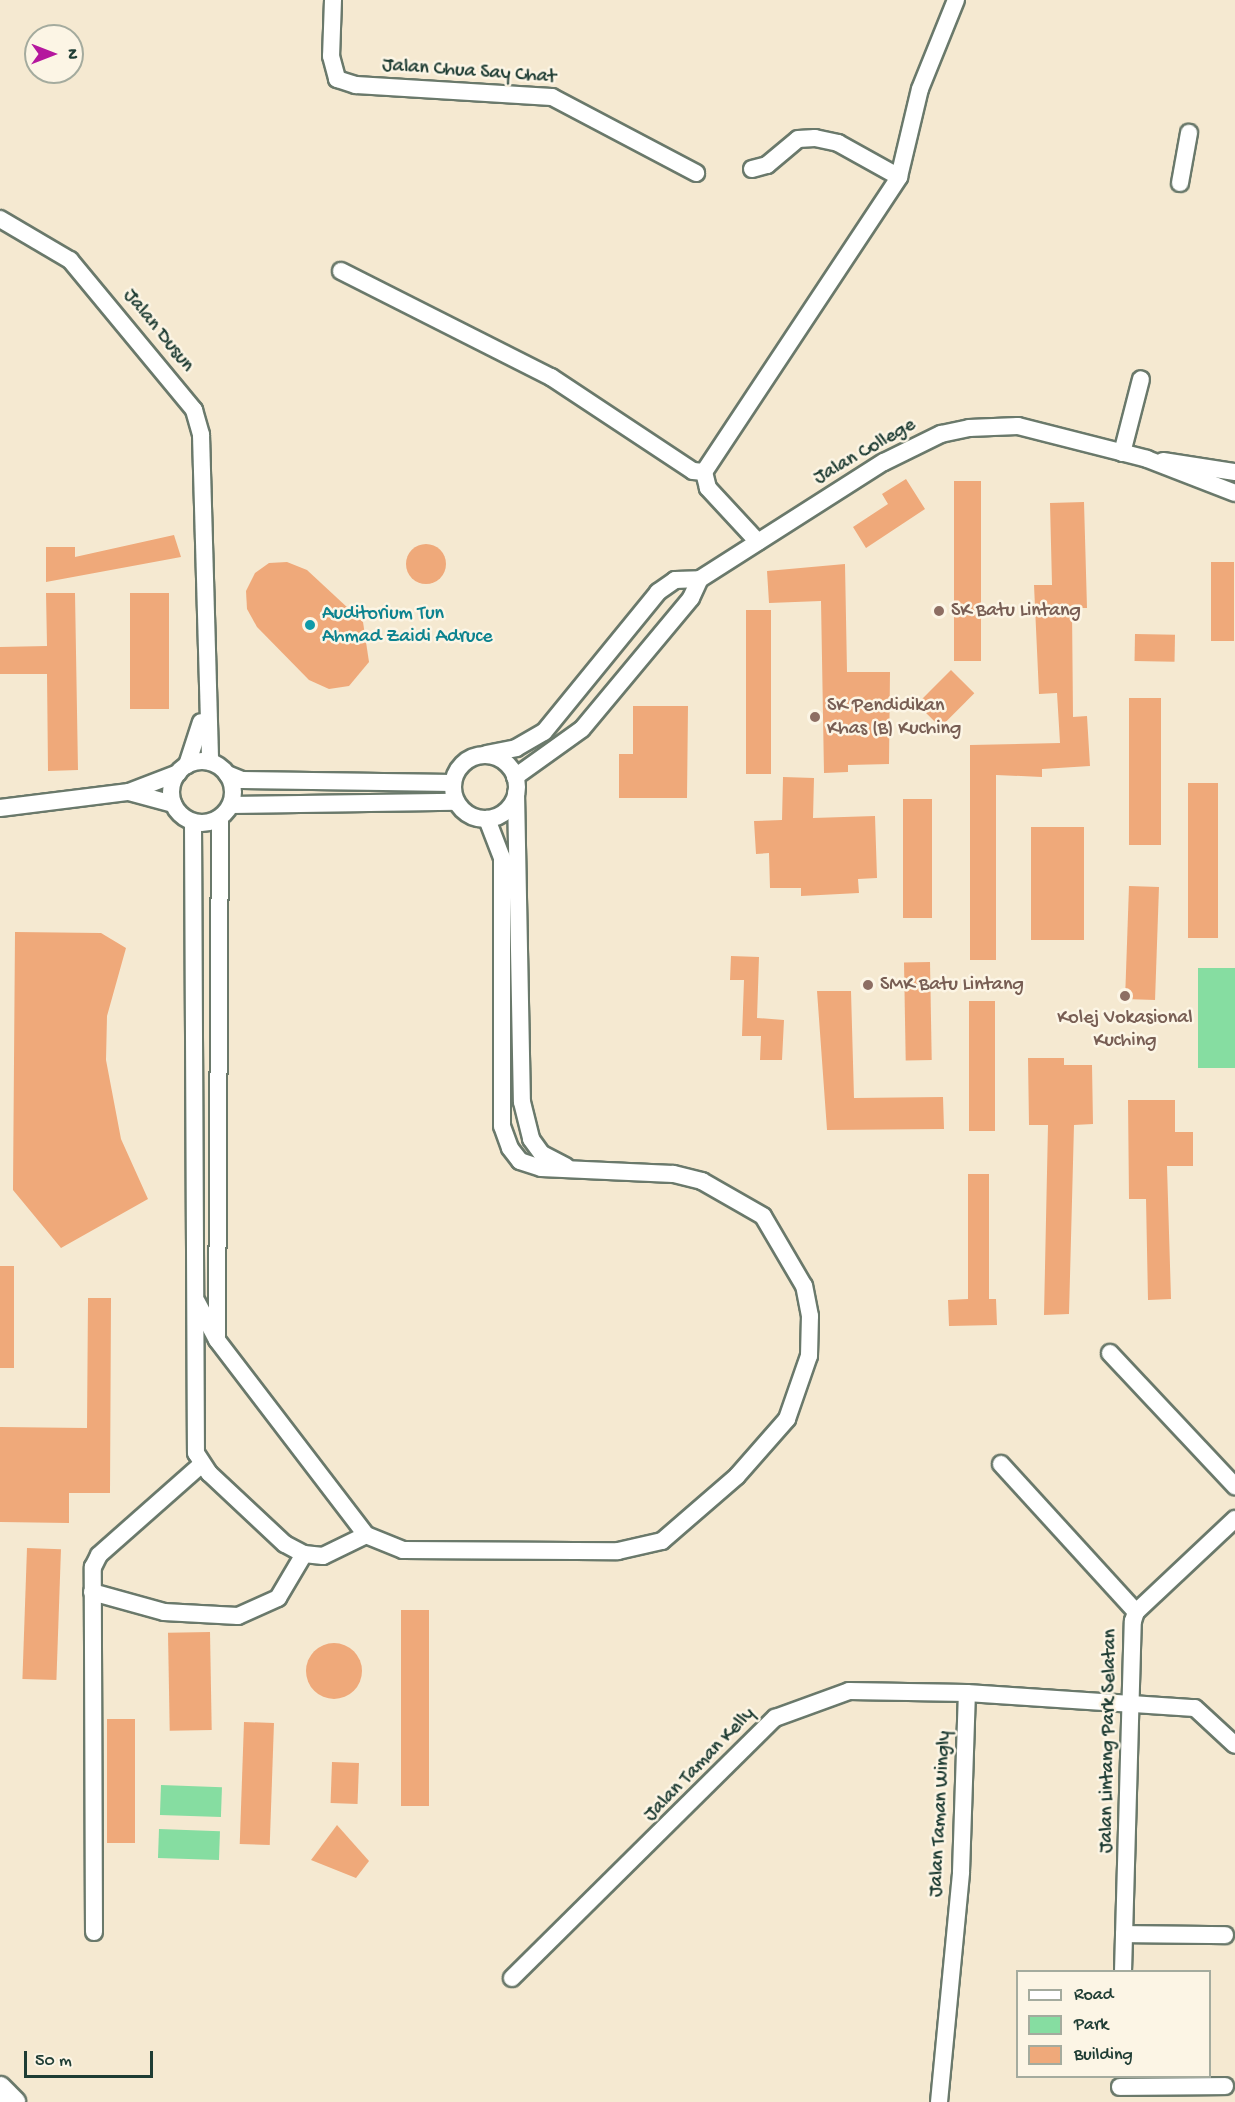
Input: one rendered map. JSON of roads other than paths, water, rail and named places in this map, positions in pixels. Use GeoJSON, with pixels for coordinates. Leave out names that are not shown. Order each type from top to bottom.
{"type":"FeatureCollection","features":[{"type":"Feature","properties":{"kind":"main road"},"geometry":{"type":"LineString","coordinates":[[0,2088],[15,2102]]}},
{"type":"Feature","properties":{"kind":"street","name":"Jalan Chua Say Chat"},"geometry":{"type":"LineString","coordinates":[[333,0],[331,56],[338,80],[356,86],[552,97],[696,173]]}},
{"type":"Feature","properties":{"kind":"street"},"geometry":{"type":"LineString","coordinates":[[758,542],[708,488],[704,472],[898,177],[920,89],[956,0]]}},
{"type":"Feature","properties":{"kind":"street"},"geometry":{"type":"LineString","coordinates":[[1180,183],[1190,133]]}},
{"type":"Feature","properties":{"kind":"street"},"geometry":{"type":"LineString","coordinates":[[752,169],[768,165],[798,139],[815,138],[838,143],[898,177]]}},
{"type":"Feature","properties":{"kind":"street","name":"Jalan Dusun"},"geometry":{"type":"LineString","coordinates":[[0,219],[70,260],[188,400],[201,435],[206,700]]}},
{"type":"Feature","properties":{"kind":"street"},"geometry":{"type":"LineString","coordinates":[[342,271],[551,377],[693,471],[704,472]]}},
{"type":"Feature","properties":{"kind":"street"},"geometry":{"type":"LineString","coordinates":[[1122,453],[1141,379]]}},
{"type":"Feature","properties":{"kind":"street","name":"Jalan College"},"geometry":{"type":"LineString","coordinates":[[700,579],[884,462],[940,434],[1018,426],[1147,459],[1207,485],[1235,493]]}},
{"type":"Feature","properties":{"kind":"street"},"geometry":{"type":"LineString","coordinates":[[1147,459],[1213,465],[1235,472]]}},
{"type":"Feature","properties":{"kind":"street"},"geometry":{"type":"LineString","coordinates":[[1207,485],[1202,471],[1213,465]]}},
{"type":"Feature","properties":{"kind":"street"},"geometry":{"type":"LineString","coordinates":[[700,579],[691,598],[582,729],[516,785],[509,808],[487,819],[469,815],[456,802],[453,783],[464,762],[486,754],[516,748],[544,732],[658,592],[675,580],[700,579]]}},
{"type":"Feature","properties":{"kind":"street"},"geometry":{"type":"LineString","coordinates":[[206,700],[210,762]]}},
{"type":"Feature","properties":{"kind":"street"},"geometry":{"type":"LineString","coordinates":[[173,804],[182,769],[206,700]]}},
{"type":"Feature","properties":{"kind":"street"},"geometry":{"type":"LineString","coordinates":[[486,754],[504,761],[516,785],[522,1102],[531,1139],[542,1154],[575,1169]]}},
{"type":"Feature","properties":{"kind":"street"},"geometry":{"type":"LineString","coordinates":[[0,808],[129,792],[182,769],[210,762],[227,774],[242,780],[453,783]]}},
{"type":"Feature","properties":{"kind":"street"},"geometry":{"type":"LineString","coordinates":[[217,1340],[215,1139],[225,812],[233,789],[227,774]]}},
{"type":"Feature","properties":{"kind":"street"},"geometry":{"type":"LineString","coordinates":[[129,792],[173,804],[193,822],[192,1134],[197,1302],[196,1453],[202,1464],[285,1544],[304,1554],[323,1556],[366,1535]]}},
{"type":"Feature","properties":{"kind":"street"},"geometry":{"type":"LineString","coordinates":[[193,822],[225,812],[456,802]]}},
{"type":"Feature","properties":{"kind":"street"},"geometry":{"type":"LineString","coordinates":[[197,1302],[217,1340],[366,1535],[403,1550],[641,1548],[662,1541],[737,1476],[787,1419],[809,1356],[810,1316],[804,1286],[763,1216],[702,1181],[673,1174],[575,1169],[520,1161],[502,1126],[502,858],[487,819]]}},
{"type":"Feature","properties":{"kind":"street"},"geometry":{"type":"LineString","coordinates":[[192,1134],[215,1139]]}},
{"type":"Feature","properties":{"kind":"street"},"geometry":{"type":"LineString","coordinates":[[1110,1353],[1235,1486]]}},
{"type":"Feature","properties":{"kind":"street"},"geometry":{"type":"LineString","coordinates":[[94,1932],[92,1592],[99,1555],[202,1464]]}},
{"type":"Feature","properties":{"kind":"street"},"geometry":{"type":"LineString","coordinates":[[1001,1464],[1136,1612]]}},
{"type":"Feature","properties":{"kind":"street","name":"Jalan Lintang Park Selatan"},"geometry":{"type":"LineString","coordinates":[[1123,1970],[1136,1612],[1235,1519]]}},
{"type":"Feature","properties":{"kind":"street"},"geometry":{"type":"LineString","coordinates":[[92,1592],[164,1612],[238,1616],[278,1598],[304,1554]]}},
{"type":"Feature","properties":{"kind":"street","name":"Jalan Taman Kelly"},"geometry":{"type":"LineString","coordinates":[[512,1978],[775,1718],[849,1691],[967,1693]]}},
{"type":"Feature","properties":{"kind":"street"},"geometry":{"type":"LineString","coordinates":[[967,1693],[1195,1708],[1235,1745]]}},
{"type":"Feature","properties":{"kind":"street","name":"Jalan Taman Wingly"},"geometry":{"type":"LineString","coordinates":[[939,2102],[959,1894],[967,1693]]}},
{"type":"Feature","properties":{"kind":"street"},"geometry":{"type":"LineString","coordinates":[[1124,1934],[1225,1935]]}},
{"type":"Feature","properties":{"kind":"street"},"geometry":{"type":"LineString","coordinates":[[1120,2088],[1225,2086]]}},
{"type":"Feature","properties":{"kind":"place","name":"SK Batu Lintang"},"geometry":{"type":"Point","coordinates":[939,611]}},
{"type":"Feature","properties":{"kind":"place","name":"Auditorium Tun Ahmad Zaidi Adruce"},"geometry":{"type":"Point","coordinates":[310,625]}},
{"type":"Feature","properties":{"kind":"place","name":"SK Pendidikan Khas (B) Kuching"},"geometry":{"type":"Point","coordinates":[815,717]}},
{"type":"Feature","properties":{"kind":"place","name":"SMK Batu Lintang"},"geometry":{"type":"Point","coordinates":[868,985]}},
{"type":"Feature","properties":{"kind":"place","name":"Kolej Vokasional Kuching"},"geometry":{"type":"Point","coordinates":[1125,996]}}]}
